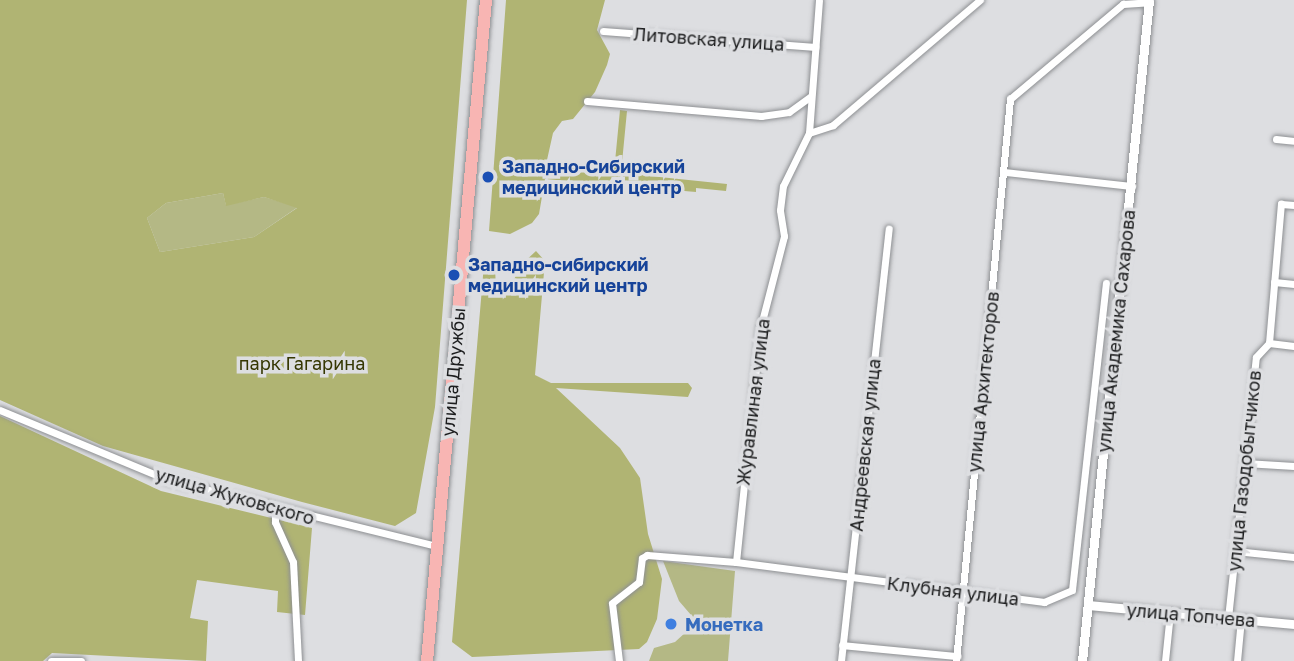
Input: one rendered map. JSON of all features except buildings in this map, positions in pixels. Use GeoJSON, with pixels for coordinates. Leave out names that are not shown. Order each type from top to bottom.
{"type":"FeatureCollection","features":[{"type":"Feature","properties":{"kind":"main road","name":"улица Дружбы"},"geometry":{"type":"LineString","coordinates":[[427,661],[486,0]]}},
{"type":"Feature","properties":{"kind":"street","name":"Журавлиная улица"},"geometry":{"type":"LineString","coordinates":[[736,562],[760,329],[784,236],[780,210],[783,186],[809,133],[819,0]]}},
{"type":"Feature","properties":{"kind":"street"},"geometry":{"type":"LineString","coordinates":[[809,133],[833,125],[980,0]]}},
{"type":"Feature","properties":{"kind":"street","name":"улица Архитекторов"},"geometry":{"type":"LineString","coordinates":[[956,659],[1010,99],[1123,4],[1149,1]]}},
{"type":"Feature","properties":{"kind":"street","name":"улица Академика Сахарова"},"geometry":{"type":"LineString","coordinates":[[1082,661],[1149,1]]}},
{"type":"Feature","properties":{"kind":"street","name":"Литовская улица"},"geometry":{"type":"LineString","coordinates":[[603,31],[815,47]]}},
{"type":"Feature","properties":{"kind":"street"},"geometry":{"type":"LineString","coordinates":[[587,101],[761,116],[789,112],[810,97]]}},
{"type":"Feature","properties":{"kind":"street"},"geometry":{"type":"LineString","coordinates":[[1276,139],[1294,141]]}},
{"type":"Feature","properties":{"kind":"street"},"geometry":{"type":"LineString","coordinates":[[1005,172],[1132,186]]}},
{"type":"Feature","properties":{"kind":"street","name":"улица Газодобытчиков"},"geometry":{"type":"LineString","coordinates":[[1228,618],[1256,357],[1269,344],[1280,204],[1294,205]]}},
{"type":"Feature","properties":{"kind":"street","name":"Андреевская улица"},"geometry":{"type":"LineString","coordinates":[[841,661],[889,229]]}},
{"type":"Feature","properties":{"kind":"street"},"geometry":{"type":"LineString","coordinates":[[1274,282],[1294,284]]}},
{"type":"Feature","properties":{"kind":"street","name":"Клубная улица"},"geometry":{"type":"LineString","coordinates":[[619,661],[612,603],[639,582],[642,558],[654,555],[736,562],[1044,602],[1072,590],[1106,283]]}},
{"type":"Feature","properties":{"kind":"street"},"geometry":{"type":"LineString","coordinates":[[1269,344],[1294,346]]}},
{"type":"Feature","properties":{"kind":"street","name":"улица Жуковского"},"geometry":{"type":"LineString","coordinates":[[0,410],[167,480],[275,509],[437,546]]}},
{"type":"Feature","properties":{"kind":"street"},"geometry":{"type":"LineString","coordinates":[[1245,463],[1294,466]]}},
{"type":"Feature","properties":{"kind":"street"},"geometry":{"type":"LineString","coordinates":[[275,509],[275,522],[293,562],[298,661]]}},
{"type":"Feature","properties":{"kind":"street"},"geometry":{"type":"LineString","coordinates":[[1235,551],[1294,556]]}},
{"type":"Feature","properties":{"kind":"street","name":"улица Топчева"},"geometry":{"type":"LineString","coordinates":[[1088,605],[1294,624]]}},
{"type":"Feature","properties":{"kind":"street"},"geometry":{"type":"LineString","coordinates":[[1165,661],[1170,613]]}},
{"type":"Feature","properties":{"kind":"street"},"geometry":{"type":"LineString","coordinates":[[1237,661],[1241,619]]}},
{"type":"Feature","properties":{"kind":"street"},"geometry":{"type":"LineString","coordinates":[[842,645],[956,659]]}},
{"type":"Feature","properties":{"kind":"street"},"geometry":{"type":"LineString","coordinates":[[53,660],[81,661]]}},
{"type":"Feature","properties":{"kind":"green space","name":"парк Гагарина"},"geometry":{"type":"Polygon","coordinates":[[[0,0],[467,0],[435,407],[416,513],[395,526],[302,502],[103,446],[0,400],[0,0]],[[223,193],[166,203],[147,218],[160,252],[254,237],[297,208],[264,197],[226,206],[223,193]]]}},
{"type":"Feature","properties":{"kind":"green space"},"geometry":{"type":"Polygon","coordinates":[[[506,0],[605,0],[597,30],[610,54],[607,65],[595,92],[573,119],[562,121],[553,133],[547,160],[553,167],[614,172],[620,110],[627,111],[621,173],[727,184],[726,191],[696,188],[696,192],[545,179],[539,214],[532,223],[510,234],[489,231],[506,0]]]}},
{"type":"Feature","properties":{"kind":"green space"},"geometry":{"type":"Polygon","coordinates":[[[223,193],[226,205],[264,197],[298,207],[254,237],[160,252],[147,218],[166,203],[223,193]]]}},
{"type":"Feature","properties":{"kind":"green space"},"geometry":{"type":"Polygon","coordinates":[[[536,251],[545,261],[535,375],[551,383],[688,383],[692,388],[688,397],[556,388],[620,448],[640,478],[648,534],[662,579],[657,619],[647,642],[639,649],[472,657],[452,642],[484,264],[495,266],[496,291],[508,292],[521,265],[536,251]]]}},
{"type":"Feature","properties":{"kind":"green space"},"geometry":{"type":"Polygon","coordinates":[[[0,416],[161,491],[312,528],[305,615],[277,612],[278,591],[197,580],[190,618],[208,621],[206,661],[52,653],[43,661],[0,661],[0,416]]]}},
{"type":"Feature","properties":{"kind":"green space"},"geometry":{"type":"Polygon","coordinates":[[[663,561],[735,571],[728,661],[649,661],[654,648],[675,642],[697,622],[679,601],[663,561]]]}},
{"type":"Feature","properties":{"kind":"place","name":"Западно-Сибирский медицинский центр"},"geometry":{"type":"Point","coordinates":[488,177]}},
{"type":"Feature","properties":{"kind":"place","name":"Западно-сибирский медицинский центр"},"geometry":{"type":"Point","coordinates":[454,275]}},
{"type":"Feature","properties":{"kind":"place","name":"Монетка"},"geometry":{"type":"Point","coordinates":[671,624]}}]}
